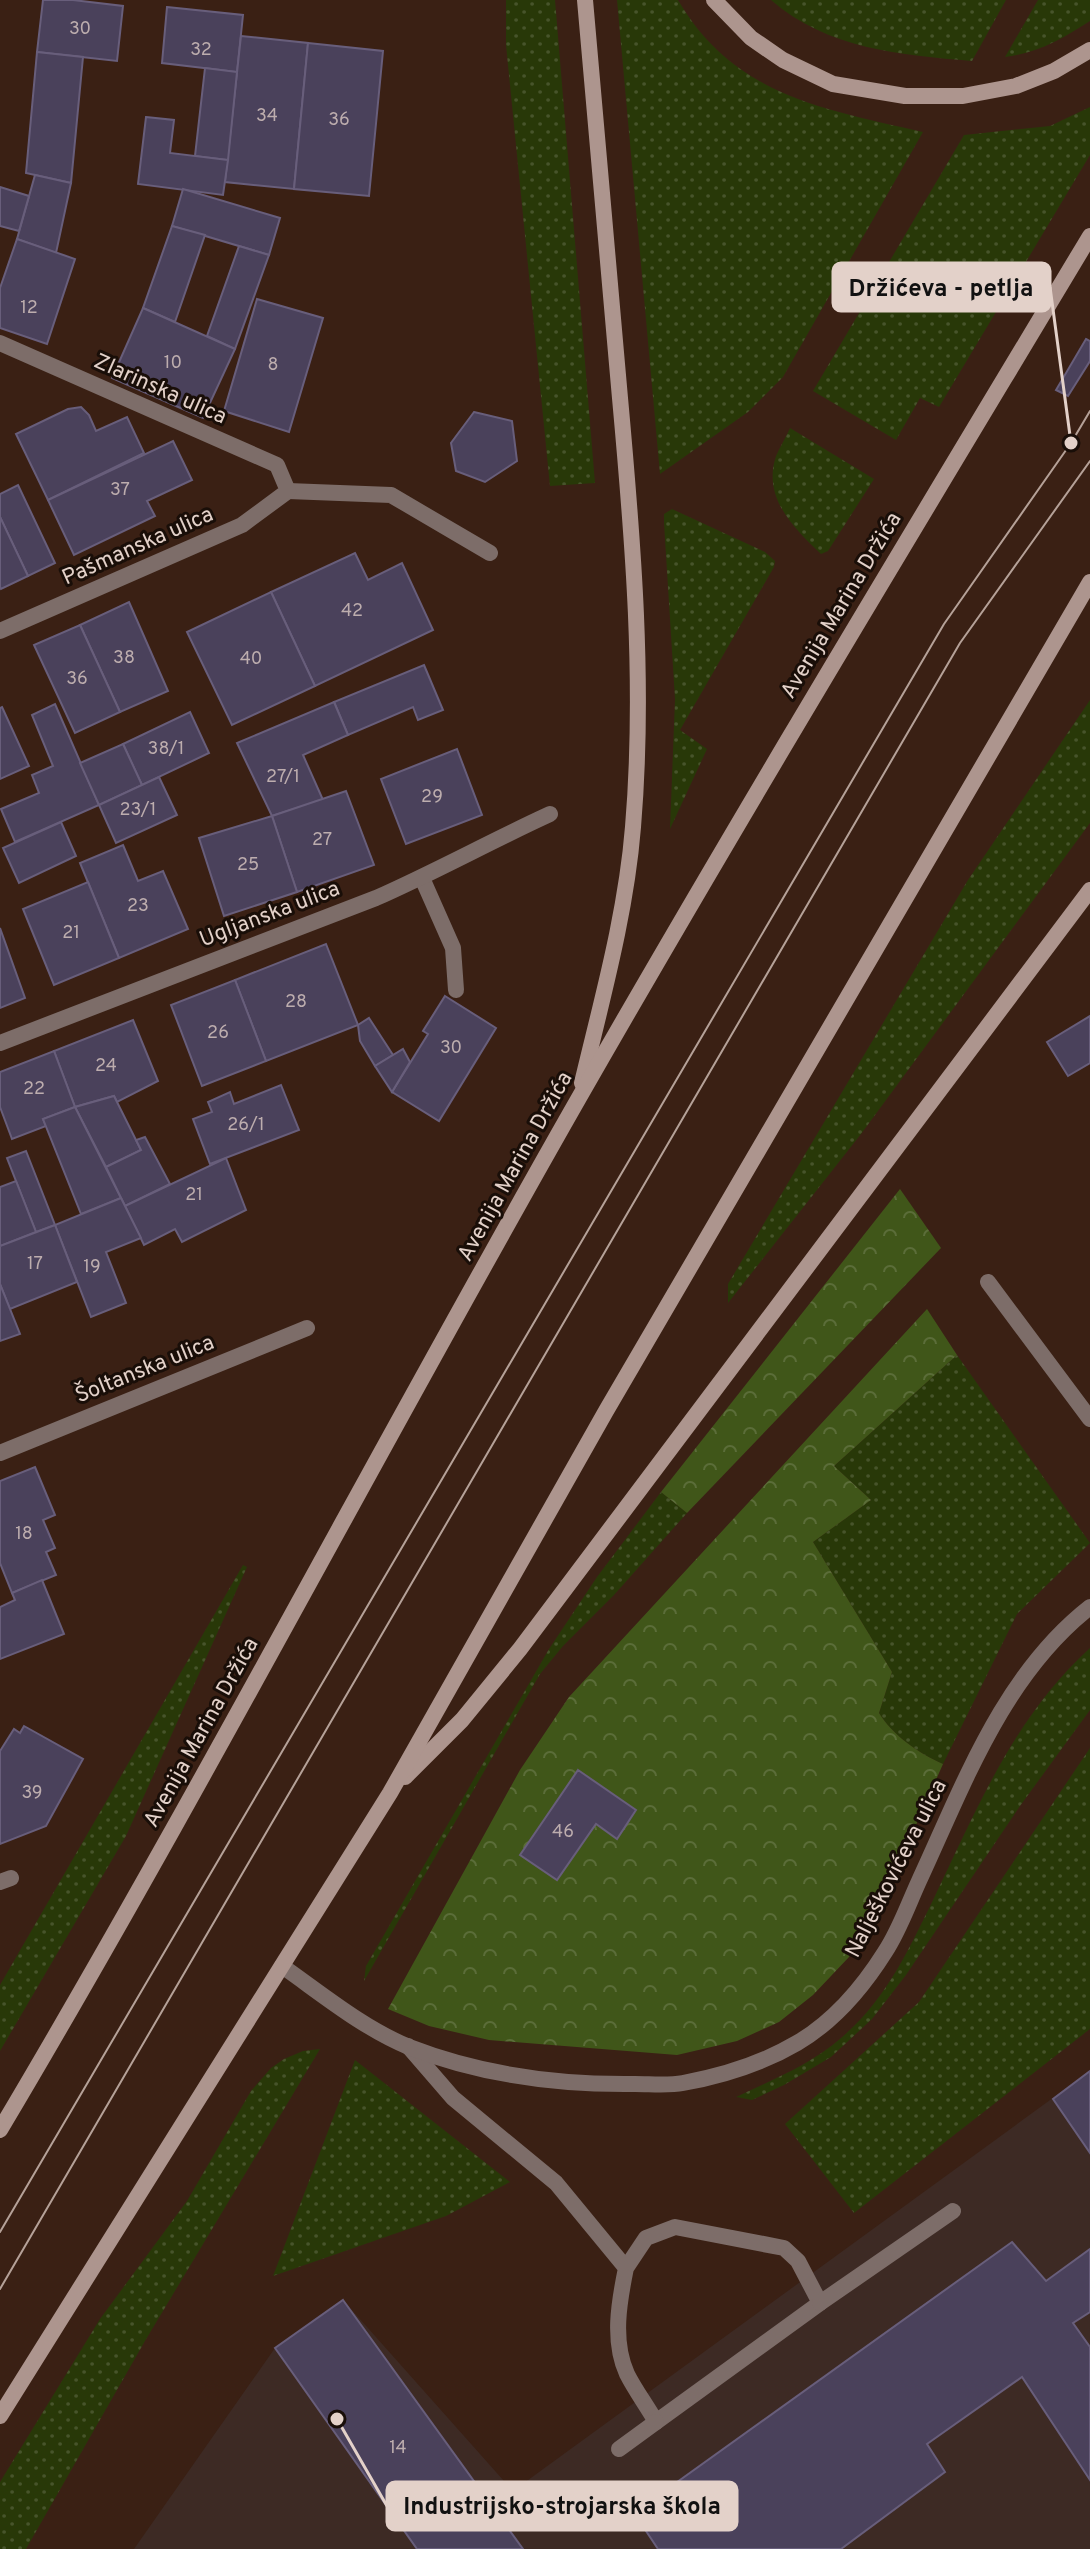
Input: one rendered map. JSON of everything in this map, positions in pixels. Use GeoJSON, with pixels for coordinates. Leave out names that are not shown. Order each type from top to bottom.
{"type":"FeatureCollection","features":[{"type":"Feature","properties":{"kind":"main road"},"geometry":{"type":"LineString","coordinates":[[579,1098],[622,911],[633,829],[639,714],[637,616],[629,494],[585,0]]}},
{"type":"Feature","properties":{"kind":"main road"},"geometry":{"type":"LineString","coordinates":[[714,0],[751,38],[783,60],[833,84],[905,96],[963,96],[1016,86],[1054,71],[1090,50]]}},
{"type":"Feature","properties":{"kind":"main road","name":"Avenija Marina Držića"},"geometry":{"type":"LineString","coordinates":[[0,2130],[99,1964],[579,1098],[816,692],[1090,236]]}},
{"type":"Feature","properties":{"kind":"main road"},"geometry":{"type":"LineString","coordinates":[[0,2416],[390,1793],[606,1411],[1090,582]]}},
{"type":"Feature","properties":{"kind":"main road"},"geometry":{"type":"LineString","coordinates":[[390,1793],[462,1720],[520,1649],[1090,890]]}},
{"type":"Feature","properties":{"kind":"street","name":"Zlarinska ulica"},"geometry":{"type":"LineString","coordinates":[[0,343],[277,465],[288,491]]}},
{"type":"Feature","properties":{"kind":"street"},"geometry":{"type":"LineString","coordinates":[[288,491],[391,495],[490,553]]}},
{"type":"Feature","properties":{"kind":"street","name":"Pašmanska ulica"},"geometry":{"type":"LineString","coordinates":[[0,631],[242,525],[288,491]]}},
{"type":"Feature","properties":{"kind":"street","name":"Ugljanska ulica"},"geometry":{"type":"LineString","coordinates":[[0,1043],[422,878],[550,814]]}},
{"type":"Feature","properties":{"kind":"street"},"geometry":{"type":"LineString","coordinates":[[422,878],[453,948],[456,990]]}},
{"type":"Feature","properties":{"kind":"street"},"geometry":{"type":"LineString","coordinates":[[988,1282],[1090,1419]]}},
{"type":"Feature","properties":{"kind":"street","name":"Šoltanska ulica"},"geometry":{"type":"LineString","coordinates":[[0,1453],[307,1328]]}},
{"type":"Feature","properties":{"kind":"street","name":"Nalješkovićeva ulica"},"geometry":{"type":"LineString","coordinates":[[282,1966],[360,2020],[408,2046],[503,2073],[558,2082],[681,2084],[751,2065],[799,2042],[836,2012],[861,1986],[887,1950],[995,1722],[1037,1657],[1090,1607]]}},
{"type":"Feature","properties":{"kind":"street"},"geometry":{"type":"LineString","coordinates":[[408,2046],[453,2098],[556,2183],[626,2268]]}},
{"type":"Feature","properties":{"kind":"street"},"geometry":{"type":"LineString","coordinates":[[619,2449],[953,2211]]}},
{"type":"Feature","properties":{"kind":"street"},"geometry":{"type":"LineString","coordinates":[[656,2422],[626,2372],[620,2344],[618,2309],[626,2268],[646,2238],[675,2227],[784,2248],[798,2261],[820,2303]]}},
{"type":"Feature","properties":{"kind":"shaded area"},"geometry":{"type":"Polygon","coordinates":[[[1090,2071],[1090,2549],[134,2549],[275,2348],[343,2300],[513,2491],[1090,2071]]]}},
{"type":"Feature","properties":{"kind":"green space"},"geometry":{"type":"Polygon","coordinates":[[[506,0],[555,0],[595,483],[550,486],[506,45],[506,0]]]}},
{"type":"Feature","properties":{"kind":"green space"},"geometry":{"type":"Polygon","coordinates":[[[617,0],[678,0],[701,32],[726,58],[754,78],[817,105],[923,132],[783,377],[748,412],[660,474],[617,0]]]}},
{"type":"Feature","properties":{"kind":"green space"},"geometry":{"type":"Polygon","coordinates":[[[771,0],[1006,0],[972,61],[866,47],[816,29],[771,0]]]}},
{"type":"Feature","properties":{"kind":"green space"},"geometry":{"type":"Polygon","coordinates":[[[1038,0],[1090,0],[1090,21],[1049,44],[1005,57],[1038,0]]]}},
{"type":"Feature","properties":{"kind":"green space"},"geometry":{"type":"Polygon","coordinates":[[[1090,107],[1090,155],[939,407],[920,398],[896,440],[813,391],[964,135],[1050,126],[1090,107]]]}},
{"type":"Feature","properties":{"kind":"green space"},"geometry":{"type":"Polygon","coordinates":[[[790,428],[874,479],[828,551],[821,554],[791,523],[773,485],[776,456],[790,428]]]}},
{"type":"Feature","properties":{"kind":"green space"},"geometry":{"type":"Polygon","coordinates":[[[672,509],[765,552],[775,561],[680,730],[707,749],[670,829],[675,699],[664,514],[672,509]]]}},
{"type":"Feature","properties":{"kind":"green space"},"geometry":{"type":"Polygon","coordinates":[[[1090,700],[1090,823],[861,1134],[728,1303],[728,1284],[968,880],[1090,700]]]}},
{"type":"Feature","properties":{"kind":"green space"},"geometry":{"type":"Polygon","coordinates":[[[900,1189],[941,1248],[687,1513],[661,1492],[900,1189]]]}},
{"type":"Feature","properties":{"kind":"green space"},"geometry":{"type":"Polygon","coordinates":[[[927,1309],[957,1355],[834,1466],[871,1500],[813,1542],[892,1672],[879,1713],[907,1743],[943,1764],[884,1897],[849,1957],[813,1995],[779,2022],[737,2041],[677,2055],[489,2040],[429,2026],[388,2009],[520,1770],[569,1697],[927,1309]]]}},
{"type":"Feature","properties":{"kind":"green space"},"geometry":{"type":"Polygon","coordinates":[[[957,1355],[1090,1543],[1017,1614],[943,1764],[907,1743],[879,1713],[892,1672],[813,1542],[871,1500],[834,1466],[957,1355]]]}},
{"type":"Feature","properties":{"kind":"green space"},"geometry":{"type":"Polygon","coordinates":[[[661,1492],[687,1513],[540,1674],[364,1981],[366,1966],[549,1649],[597,1577],[661,1492]]]}},
{"type":"Feature","properties":{"kind":"green space"},"geometry":{"type":"Polygon","coordinates":[[[243,1565],[247,1567],[126,1836],[0,2051],[0,1985],[243,1565]]]}},
{"type":"Feature","properties":{"kind":"green space"},"geometry":{"type":"Polygon","coordinates":[[[1090,1648],[1090,1710],[1020,1806],[906,1975],[872,2019],[831,2057],[784,2085],[752,2100],[736,2097],[817,2056],[841,2038],[871,2007],[905,1955],[982,1797],[1019,1733],[1040,1703],[1090,1648]]]}},
{"type":"Feature","properties":{"kind":"green space"},"geometry":{"type":"Polygon","coordinates":[[[1090,1748],[1090,2029],[854,2213],[785,2124],[919,2002],[1090,1748]]]}},
{"type":"Feature","properties":{"kind":"green space"},"geometry":{"type":"Polygon","coordinates":[[[320,2049],[145,2341],[26,2549],[0,2549],[0,2482],[100,2319],[187,2201],[251,2091],[271,2068],[284,2059],[303,2051],[320,2049]]]}},
{"type":"Feature","properties":{"kind":"green space"},"geometry":{"type":"Polygon","coordinates":[[[355,2060],[510,2182],[446,2216],[273,2276],[355,2060]]]}},
{"type":"Feature","properties":{"kind":"building"},"geometry":{"type":"Polygon","coordinates":[[[43,0],[123,6],[117,61],[37,52],[43,0]]]}},
{"type":"Feature","properties":{"kind":"building"},"geometry":{"type":"Polygon","coordinates":[[[167,7],[243,15],[237,72],[162,63],[167,7]]]}},
{"type":"Feature","properties":{"kind":"building"},"geometry":{"type":"Polygon","coordinates":[[[241,36],[308,43],[294,189],[225,182],[241,36]]]}},
{"type":"Feature","properties":{"kind":"building"},"geometry":{"type":"Polygon","coordinates":[[[308,43],[383,51],[369,196],[294,189],[308,43]]]}},
{"type":"Feature","properties":{"kind":"building"},"geometry":{"type":"Polygon","coordinates":[[[37,52],[83,57],[71,183],[26,173],[37,52]]]}},
{"type":"Feature","properties":{"kind":"building"},"geometry":{"type":"Polygon","coordinates":[[[205,68],[237,72],[228,160],[195,156],[205,68]]]}},
{"type":"Feature","properties":{"kind":"building"},"geometry":{"type":"Polygon","coordinates":[[[146,117],[174,120],[170,153],[228,160],[223,195],[138,184],[146,117]]]}},
{"type":"Feature","properties":{"kind":"building"},"geometry":{"type":"Polygon","coordinates":[[[35,175],[71,183],[56,253],[17,239],[35,175]]]}},
{"type":"Feature","properties":{"kind":"building"},"geometry":{"type":"Polygon","coordinates":[[[0,187],[29,196],[19,231],[0,226],[0,187]]]}},
{"type":"Feature","properties":{"kind":"building"},"geometry":{"type":"Polygon","coordinates":[[[183,189],[280,218],[269,255],[172,226],[183,189]]]}},
{"type":"Feature","properties":{"kind":"building"},"geometry":{"type":"Polygon","coordinates":[[[172,226],[205,235],[175,322],[143,308],[172,226]]]}},
{"type":"Feature","properties":{"kind":"building"},"geometry":{"type":"Polygon","coordinates":[[[17,239],[75,259],[47,344],[0,328],[0,288],[17,239]]]}},
{"type":"Feature","properties":{"kind":"building"},"geometry":{"type":"Polygon","coordinates":[[[239,246],[269,255],[235,349],[207,336],[239,246]]]}},
{"type":"Feature","properties":{"kind":"building"},"geometry":{"type":"Polygon","coordinates":[[[257,299],[323,318],[289,432],[224,411],[257,299]]]}},
{"type":"Feature","properties":{"kind":"building"},"geometry":{"type":"Polygon","coordinates":[[[143,308],[235,349],[203,418],[112,378],[143,308]]]}},
{"type":"Feature","properties":{"kind":"building"},"geometry":{"type":"Polygon","coordinates":[[[1086,339],[1090,341],[1090,361],[1068,396],[1056,390],[1086,339]]]}},
{"type":"Feature","properties":{"kind":"building"},"geometry":{"type":"Polygon","coordinates":[[[81,407],[89,415],[96,431],[127,417],[144,453],[48,500],[16,434],[68,409],[81,407]]]}},
{"type":"Feature","properties":{"kind":"building"},"geometry":{"type":"Polygon","coordinates":[[[474,412],[512,421],[517,461],[485,482],[456,471],[451,443],[474,412]]]}},
{"type":"Feature","properties":{"kind":"building"},"geometry":{"type":"Polygon","coordinates":[[[173,441],[192,480],[147,501],[155,516],[74,555],[48,500],[173,441]]]}},
{"type":"Feature","properties":{"kind":"building"},"geometry":{"type":"Polygon","coordinates":[[[18,485],[55,563],[28,576],[0,517],[0,494],[18,485]]]}},
{"type":"Feature","properties":{"kind":"building"},"geometry":{"type":"Polygon","coordinates":[[[0,517],[28,576],[1,589],[0,587],[0,517]]]}},
{"type":"Feature","properties":{"kind":"building"},"geometry":{"type":"Polygon","coordinates":[[[355,553],[368,580],[402,563],[433,630],[315,686],[271,592],[355,553]]]}},
{"type":"Feature","properties":{"kind":"building"},"geometry":{"type":"Polygon","coordinates":[[[271,592],[315,686],[232,725],[187,632],[271,592]]]}},
{"type":"Feature","properties":{"kind":"building"},"geometry":{"type":"Polygon","coordinates":[[[129,602],[168,691],[120,712],[80,625],[129,602]]]}},
{"type":"Feature","properties":{"kind":"building"},"geometry":{"type":"Polygon","coordinates":[[[80,625],[120,712],[75,733],[34,645],[80,625]]]}},
{"type":"Feature","properties":{"kind":"building"},"geometry":{"type":"Polygon","coordinates":[[[424,665],[443,710],[418,720],[413,707],[348,735],[334,702],[424,665]]]}},
{"type":"Feature","properties":{"kind":"building"},"geometry":{"type":"Polygon","coordinates":[[[334,702],[348,735],[303,755],[323,800],[272,816],[237,743],[334,702]]]}},
{"type":"Feature","properties":{"kind":"building"},"geometry":{"type":"Polygon","coordinates":[[[55,704],[99,805],[15,842],[1,809],[39,793],[32,775],[53,766],[32,715],[55,704]]]}},
{"type":"Feature","properties":{"kind":"building"},"geometry":{"type":"Polygon","coordinates":[[[0,708],[29,766],[0,779],[0,708]]]}},
{"type":"Feature","properties":{"kind":"building"},"geometry":{"type":"Polygon","coordinates":[[[190,712],[209,753],[142,785],[123,744],[190,712]]]}},
{"type":"Feature","properties":{"kind":"building"},"geometry":{"type":"Polygon","coordinates":[[[123,744],[142,785],[99,805],[80,763],[123,744]]]}},
{"type":"Feature","properties":{"kind":"building"},"geometry":{"type":"Polygon","coordinates":[[[457,749],[482,815],[406,844],[381,779],[457,749]]]}},
{"type":"Feature","properties":{"kind":"building"},"geometry":{"type":"Polygon","coordinates":[[[159,777],[177,815],[116,843],[99,805],[159,777]]]}},
{"type":"Feature","properties":{"kind":"building"},"geometry":{"type":"Polygon","coordinates":[[[346,791],[374,865],[297,892],[272,816],[346,791]]]}},
{"type":"Feature","properties":{"kind":"building"},"geometry":{"type":"Polygon","coordinates":[[[272,816],[297,892],[224,916],[199,838],[272,816]]]}},
{"type":"Feature","properties":{"kind":"building"},"geometry":{"type":"Polygon","coordinates":[[[61,822],[76,856],[19,883],[3,848],[61,822]]]}},
{"type":"Feature","properties":{"kind":"building"},"geometry":{"type":"Polygon","coordinates":[[[123,845],[138,881],[163,871],[188,929],[119,958],[80,863],[123,845]]]}},
{"type":"Feature","properties":{"kind":"building"},"geometry":{"type":"Polygon","coordinates":[[[88,882],[119,958],[54,985],[23,909],[88,882]]]}},
{"type":"Feature","properties":{"kind":"building"},"geometry":{"type":"Polygon","coordinates":[[[0,928],[25,998],[0,1008],[0,928]]]}},
{"type":"Feature","properties":{"kind":"building"},"geometry":{"type":"Polygon","coordinates":[[[326,944],[358,1025],[266,1061],[235,980],[326,944]]]}},
{"type":"Feature","properties":{"kind":"building"},"geometry":{"type":"Polygon","coordinates":[[[235,980],[266,1061],[202,1086],[171,1005],[235,980]]]}},
{"type":"Feature","properties":{"kind":"building"},"geometry":{"type":"Polygon","coordinates":[[[445,996],[496,1028],[439,1121],[392,1092],[428,1034],[423,1031],[445,996]]]}},
{"type":"Feature","properties":{"kind":"building"},"geometry":{"type":"Polygon","coordinates":[[[1090,1016],[1090,1063],[1068,1076],[1047,1042],[1090,1016]]]}},
{"type":"Feature","properties":{"kind":"building"},"geometry":{"type":"Polygon","coordinates":[[[369,1018],[393,1055],[375,1066],[360,1041],[358,1025],[369,1018]]]}},
{"type":"Feature","properties":{"kind":"building"},"geometry":{"type":"Polygon","coordinates":[[[133,1020],[158,1081],[117,1102],[114,1096],[75,1107],[54,1051],[133,1020]]]}},
{"type":"Feature","properties":{"kind":"building"},"geometry":{"type":"Polygon","coordinates":[[[403,1049],[410,1062],[392,1092],[375,1066],[403,1049]]]}},
{"type":"Feature","properties":{"kind":"building"},"geometry":{"type":"Polygon","coordinates":[[[54,1051],[75,1107],[43,1119],[46,1126],[12,1139],[0,1107],[0,1072],[54,1051]]]}},
{"type":"Feature","properties":{"kind":"building"},"geometry":{"type":"Polygon","coordinates":[[[281,1085],[299,1130],[210,1164],[193,1119],[212,1112],[208,1102],[230,1092],[234,1104],[281,1085]]]}},
{"type":"Feature","properties":{"kind":"building"},"geometry":{"type":"Polygon","coordinates":[[[114,1096],[141,1150],[106,1167],[75,1107],[114,1096]]]}},
{"type":"Feature","properties":{"kind":"building"},"geometry":{"type":"Polygon","coordinates":[[[75,1107],[121,1198],[81,1214],[43,1119],[75,1107]]]}},
{"type":"Feature","properties":{"kind":"building"},"geometry":{"type":"Polygon","coordinates":[[[145,1137],[170,1184],[125,1206],[106,1167],[141,1150],[136,1140],[145,1137]]]}},
{"type":"Feature","properties":{"kind":"building"},"geometry":{"type":"Polygon","coordinates":[[[26,1151],[55,1225],[36,1232],[7,1158],[26,1151]]]}},
{"type":"Feature","properties":{"kind":"building"},"geometry":{"type":"Polygon","coordinates":[[[226,1158],[246,1210],[182,1242],[175,1229],[144,1245],[125,1206],[226,1158]]]}},
{"type":"Feature","properties":{"kind":"building"},"geometry":{"type":"Polygon","coordinates":[[[16,1181],[36,1232],[0,1246],[0,1187],[16,1181]]]}},
{"type":"Feature","properties":{"kind":"building"},"geometry":{"type":"Polygon","coordinates":[[[121,1198],[141,1238],[106,1252],[126,1303],[91,1317],[55,1225],[121,1198]]]}},
{"type":"Feature","properties":{"kind":"building"},"geometry":{"type":"Polygon","coordinates":[[[55,1225],[77,1282],[10,1309],[0,1284],[0,1246],[55,1225]]]}},
{"type":"Feature","properties":{"kind":"building"},"geometry":{"type":"Polygon","coordinates":[[[0,1284],[20,1334],[0,1341],[0,1284]]]}},
{"type":"Feature","properties":{"kind":"building"},"geometry":{"type":"Polygon","coordinates":[[[35,1467],[55,1515],[43,1520],[55,1548],[46,1552],[56,1575],[12,1593],[0,1563],[0,1481],[35,1467]]]}},
{"type":"Feature","properties":{"kind":"building"},"geometry":{"type":"Polygon","coordinates":[[[42,1580],[64,1634],[0,1659],[0,1607],[15,1600],[12,1593],[42,1580]]]}},
{"type":"Feature","properties":{"kind":"building"},"geometry":{"type":"Polygon","coordinates":[[[24,1726],[83,1759],[46,1826],[0,1844],[0,1751],[14,1729],[20,1733],[24,1726]]]}},
{"type":"Feature","properties":{"kind":"building"},"geometry":{"type":"Polygon","coordinates":[[[578,1770],[636,1810],[617,1839],[596,1824],[557,1880],[520,1855],[578,1770]]]}},
{"type":"Feature","properties":{"kind":"building"},"geometry":{"type":"Polygon","coordinates":[[[1090,2071],[1090,2153],[1053,2099],[1090,2071]]]}},
{"type":"Feature","properties":{"kind":"building"},"geometry":{"type":"Polygon","coordinates":[[[1012,2242],[1046,2281],[1090,2249],[1090,2312],[1073,2323],[1090,2347],[1090,2480],[1022,2377],[927,2444],[945,2472],[841,2549],[658,2549],[634,2513],[1012,2242]]]}},
{"type":"Feature","properties":{"kind":"building"},"geometry":{"type":"Polygon","coordinates":[[[343,2300],[523,2549],[417,2549],[275,2348],[343,2300]]]}},
{"type":"Feature","properties":{"kind":"tram line"},"geometry":{"type":"LineString","coordinates":[[0,2232],[944,624],[1071,443],[1090,411]]}},
{"type":"Feature","properties":{"kind":"tram line"},"geometry":{"type":"LineString","coordinates":[[0,2289],[960,643],[1090,461]]}},
{"type":"Feature","properties":{"kind":"place","name":"Držićeva - petlja"},"geometry":{"type":"Point","coordinates":[1071,443]}},
{"type":"Feature","properties":{"kind":"place","name":"Industrijsko-strojarska škola"},"geometry":{"type":"Point","coordinates":[337,2419]}}]}
